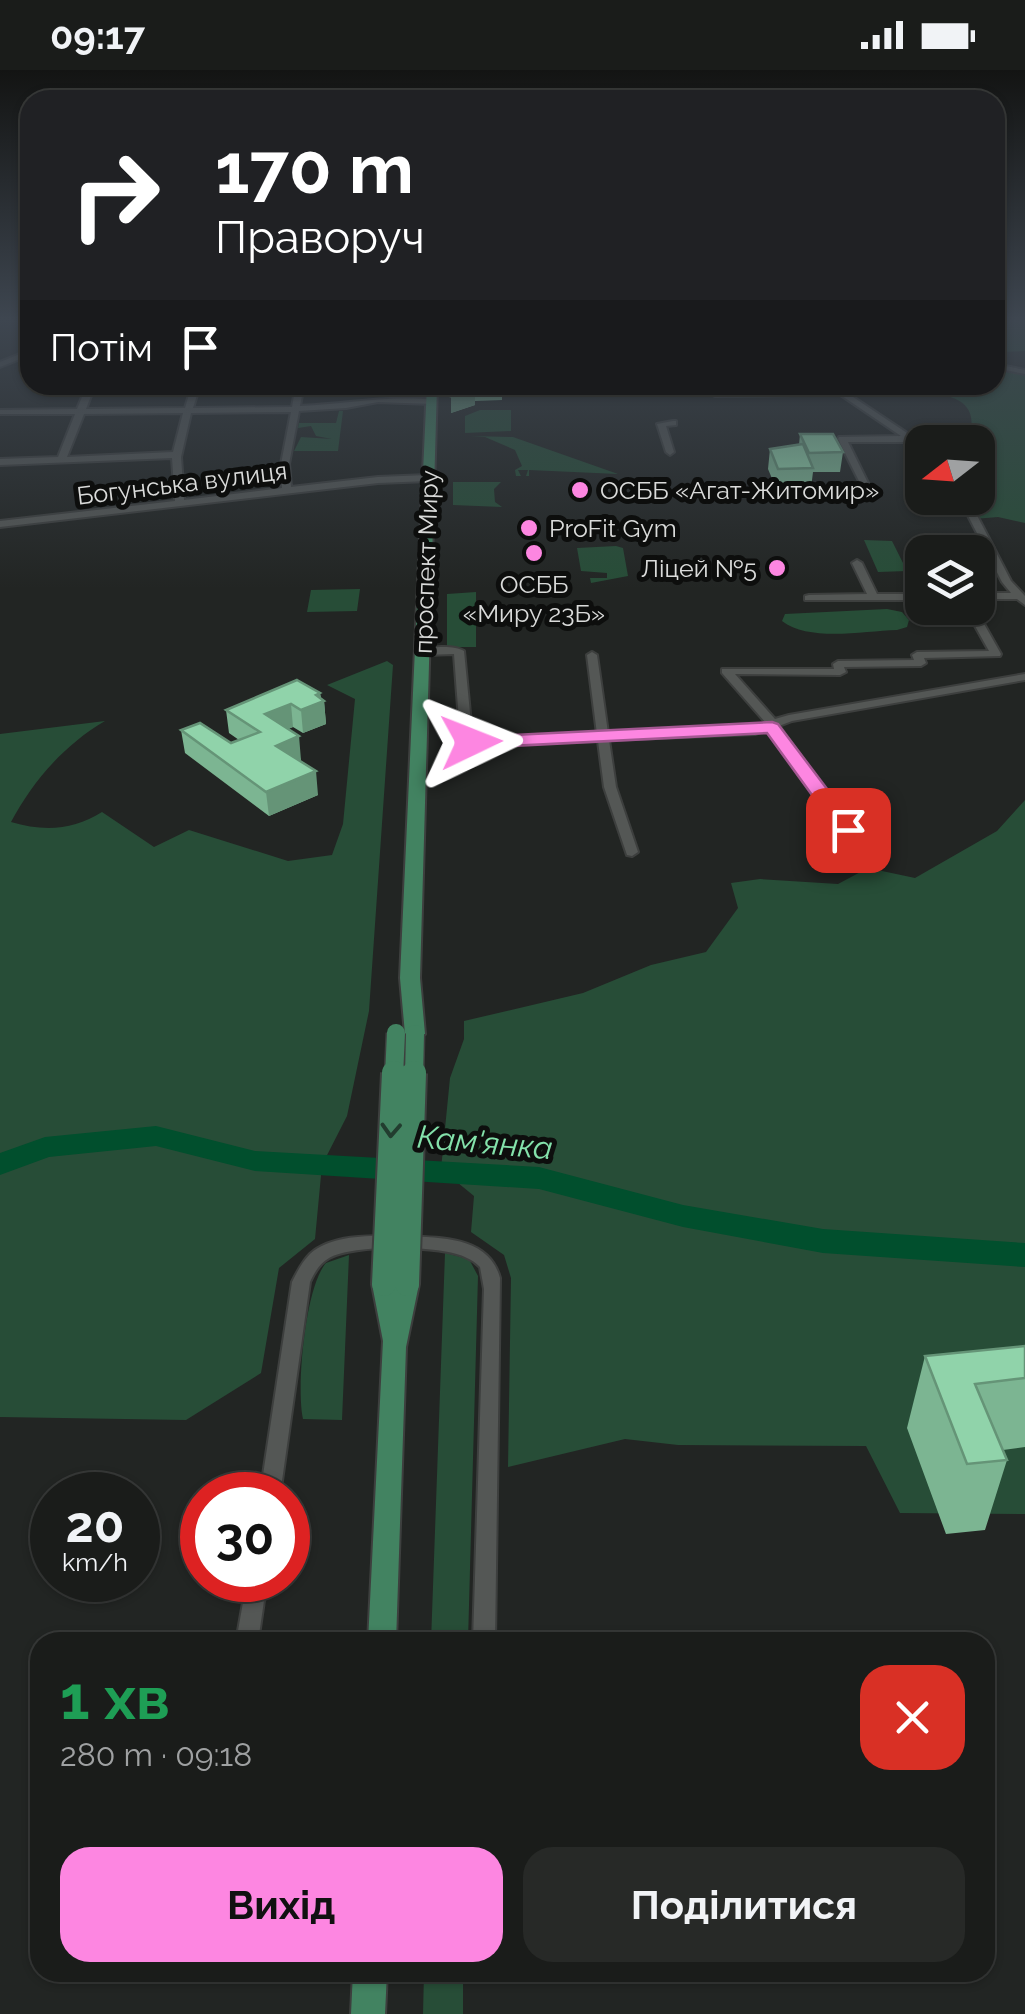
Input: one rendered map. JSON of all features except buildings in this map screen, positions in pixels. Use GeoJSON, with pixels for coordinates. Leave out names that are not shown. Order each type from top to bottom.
{"type":"FeatureCollection","features":[{"type":"Feature","properties":{"kind":"main road","name":"проспект Миру"},"geometry":{"type":"LineString","coordinates":[[382,1632],[431,408]]}},
{"type":"Feature","properties":{"kind":"main road"},"geometry":{"type":"LineString","coordinates":[[368,2014],[370,1982]]}},
{"type":"Feature","properties":{"kind":"street"},"geometry":{"type":"LineString","coordinates":[[62,458],[81,408]]}},
{"type":"Feature","properties":{"kind":"street"},"geometry":{"type":"LineString","coordinates":[[287,490],[285,464],[296,408]]}},
{"type":"Feature","properties":{"kind":"street"},"geometry":{"type":"LineString","coordinates":[[0,412],[303,408]]}},
{"type":"Feature","properties":{"kind":"street"},"geometry":{"type":"LineString","coordinates":[[864,408],[905,435]]}},
{"type":"Feature","properties":{"kind":"street"},"geometry":{"type":"LineString","coordinates":[[180,503],[175,455],[188,410]]}},
{"type":"Feature","properties":{"kind":"street"},"geometry":{"type":"LineString","coordinates":[[670,452],[661,424],[672,423]]}},
{"type":"Feature","properties":{"kind":"street"},"geometry":{"type":"LineString","coordinates":[[864,484],[842,439],[905,438]]}},
{"type":"Feature","properties":{"kind":"street"},"geometry":{"type":"LineString","coordinates":[[0,462],[175,455]]}},
{"type":"Feature","properties":{"kind":"street","name":"Богунська вулиця"},"geometry":{"type":"LineString","coordinates":[[0,524],[287,490],[428,478]]}},
{"type":"Feature","properties":{"kind":"street"},"geometry":{"type":"LineString","coordinates":[[973,515],[1022,599]]}},
{"type":"Feature","properties":{"kind":"street"},"geometry":{"type":"LineString","coordinates":[[857,563],[874,598]]}},
{"type":"Feature","properties":{"kind":"street"},"geometry":{"type":"LineString","coordinates":[[809,598],[905,597]]}},
{"type":"Feature","properties":{"kind":"street"},"geometry":{"type":"LineString","coordinates":[[995,597],[1022,599]]}},
{"type":"Feature","properties":{"kind":"street"},"geometry":{"type":"LineString","coordinates":[[865,853],[726,672],[840,672],[838,664],[921,663],[917,655],[996,654],[980,625]]}},
{"type":"Feature","properties":{"kind":"street"},"geometry":{"type":"LineString","coordinates":[[424,652],[459,652],[466,734],[471,742],[772,727],[789,718],[1025,677]]}},
{"type":"Feature","properties":{"kind":"street"},"geometry":{"type":"LineString","coordinates":[[592,655],[610,787],[632,852]]}},
{"type":"Feature","properties":{"kind":"street"},"geometry":{"type":"LineString","coordinates":[[806,656],[813,672]]}},
{"type":"Feature","properties":{"kind":"street"},"geometry":{"type":"LineString","coordinates":[[273,1472],[301,1282],[315,1260],[324,1252],[358,1245],[442,1244],[474,1252],[485,1262],[493,1289],[484,1632]]}},
{"type":"Feature","properties":{"kind":"street"},"geometry":{"type":"LineString","coordinates":[[249,1632],[253,1602]]}},
{"type":"Feature","properties":{"kind":"green space"},"geometry":{"type":"Polygon","coordinates":[[[966,408],[1025,408],[1025,523],[998,517],[974,519],[972,515],[995,515],[995,425],[970,425],[966,408]]]}},
{"type":"Feature","properties":{"kind":"green space"},"geometry":{"type":"Polygon","coordinates":[[[480,410],[511,410],[511,431],[465,433],[465,416],[480,410]]]}},
{"type":"Feature","properties":{"kind":"green space"},"geometry":{"type":"Polygon","coordinates":[[[339,411],[343,411],[338,451],[294,451],[301,437],[332,439],[316,436],[311,426],[298,428],[299,423],[336,423],[339,411]]]}},
{"type":"Feature","properties":{"kind":"green space"},"geometry":{"type":"Polygon","coordinates":[[[471,436],[513,437],[618,474],[529,470],[526,476],[528,470],[518,470],[521,476],[516,476],[515,470],[522,466],[515,450],[485,437],[471,436]]]}},
{"type":"Feature","properties":{"kind":"green space"},"geometry":{"type":"Polygon","coordinates":[[[453,482],[501,482],[494,489],[495,502],[502,507],[453,505],[453,482]]]}},
{"type":"Feature","properties":{"kind":"green space"},"geometry":{"type":"Polygon","coordinates":[[[864,540],[892,541],[905,567],[905,571],[878,572],[864,540]]]}},
{"type":"Feature","properties":{"kind":"green space"},"geometry":{"type":"Polygon","coordinates":[[[577,548],[623,548],[628,576],[591,583],[590,578],[607,578],[607,573],[581,571],[577,548]]]}},
{"type":"Feature","properties":{"kind":"green space"},"geometry":{"type":"Polygon","coordinates":[[[360,589],[357,611],[307,612],[311,590],[360,589]]]}},
{"type":"Feature","properties":{"kind":"green space"},"geometry":{"type":"Polygon","coordinates":[[[476,592],[476,647],[447,647],[447,594],[476,592]]]}},
{"type":"Feature","properties":{"kind":"green space"},"geometry":{"type":"Polygon","coordinates":[[[887,609],[902,612],[908,625],[897,630],[821,633],[793,627],[782,621],[785,614],[887,609]]]}},
{"type":"Feature","properties":{"kind":"green space"},"geometry":{"type":"Polygon","coordinates":[[[387,661],[393,665],[369,1011],[347,1116],[322,1165],[315,1239],[279,1268],[261,1373],[186,1420],[0,1417],[0,734],[105,721],[51,765],[11,822],[58,828],[81,823],[102,812],[154,847],[189,830],[288,861],[332,855],[343,824],[355,699],[327,685],[387,661]]]}},
{"type":"Feature","properties":{"kind":"green space"},"geometry":{"type":"Polygon","coordinates":[[[1025,800],[1025,1514],[900,1513],[866,1446],[678,1445],[625,1439],[508,1467],[511,1278],[504,1255],[471,1232],[474,1196],[441,1169],[450,1078],[464,1039],[464,1021],[583,993],[651,965],[706,952],[738,908],[731,883],[760,879],[838,884],[868,868],[915,878],[997,831],[1025,800]]]}},
{"type":"Feature","properties":{"kind":"green space"},"geometry":{"type":"Polygon","coordinates":[[[445,1253],[469,1259],[478,1276],[468,1632],[431,1632],[445,1253]]]}},
{"type":"Feature","properties":{"kind":"green space"},"geometry":{"type":"Polygon","coordinates":[[[349,1255],[342,1420],[303,1419],[302,1362],[313,1293],[326,1263],[349,1255]]]}},
{"type":"Feature","properties":{"kind":"green space"},"geometry":{"type":"Polygon","coordinates":[[[424,1982],[463,1982],[463,2014],[423,2014],[424,1982]]]}},
{"type":"Feature","properties":{"kind":"waterway","name":"Кам'янка"},"geometry":{"type":"LineString","coordinates":[[0,1165],[45,1147],[156,1136],[255,1161],[539,1178],[683,1216],[823,1241],[1025,1255]]}},
{"type":"Feature","properties":{"kind":"place","name":"ОСББ «Агат-Житомир»"},"geometry":{"type":"Point","coordinates":[580,490]}},
{"type":"Feature","properties":{"kind":"place","name":"ProFit Gym"},"geometry":{"type":"Point","coordinates":[529,528]}},
{"type":"Feature","properties":{"kind":"place","name":"ОСББ «Миру 23Б»"},"geometry":{"type":"Point","coordinates":[534,553]}},
{"type":"Feature","properties":{"kind":"place","name":"Ліцей №5"},"geometry":{"type":"Point","coordinates":[777,568]}},
{"type":"Feature","properties":{"kind":"route"},"geometry":{"type":"LineString","coordinates":[[471,742],[755,731],[772,727],[848,830]]}}]}
